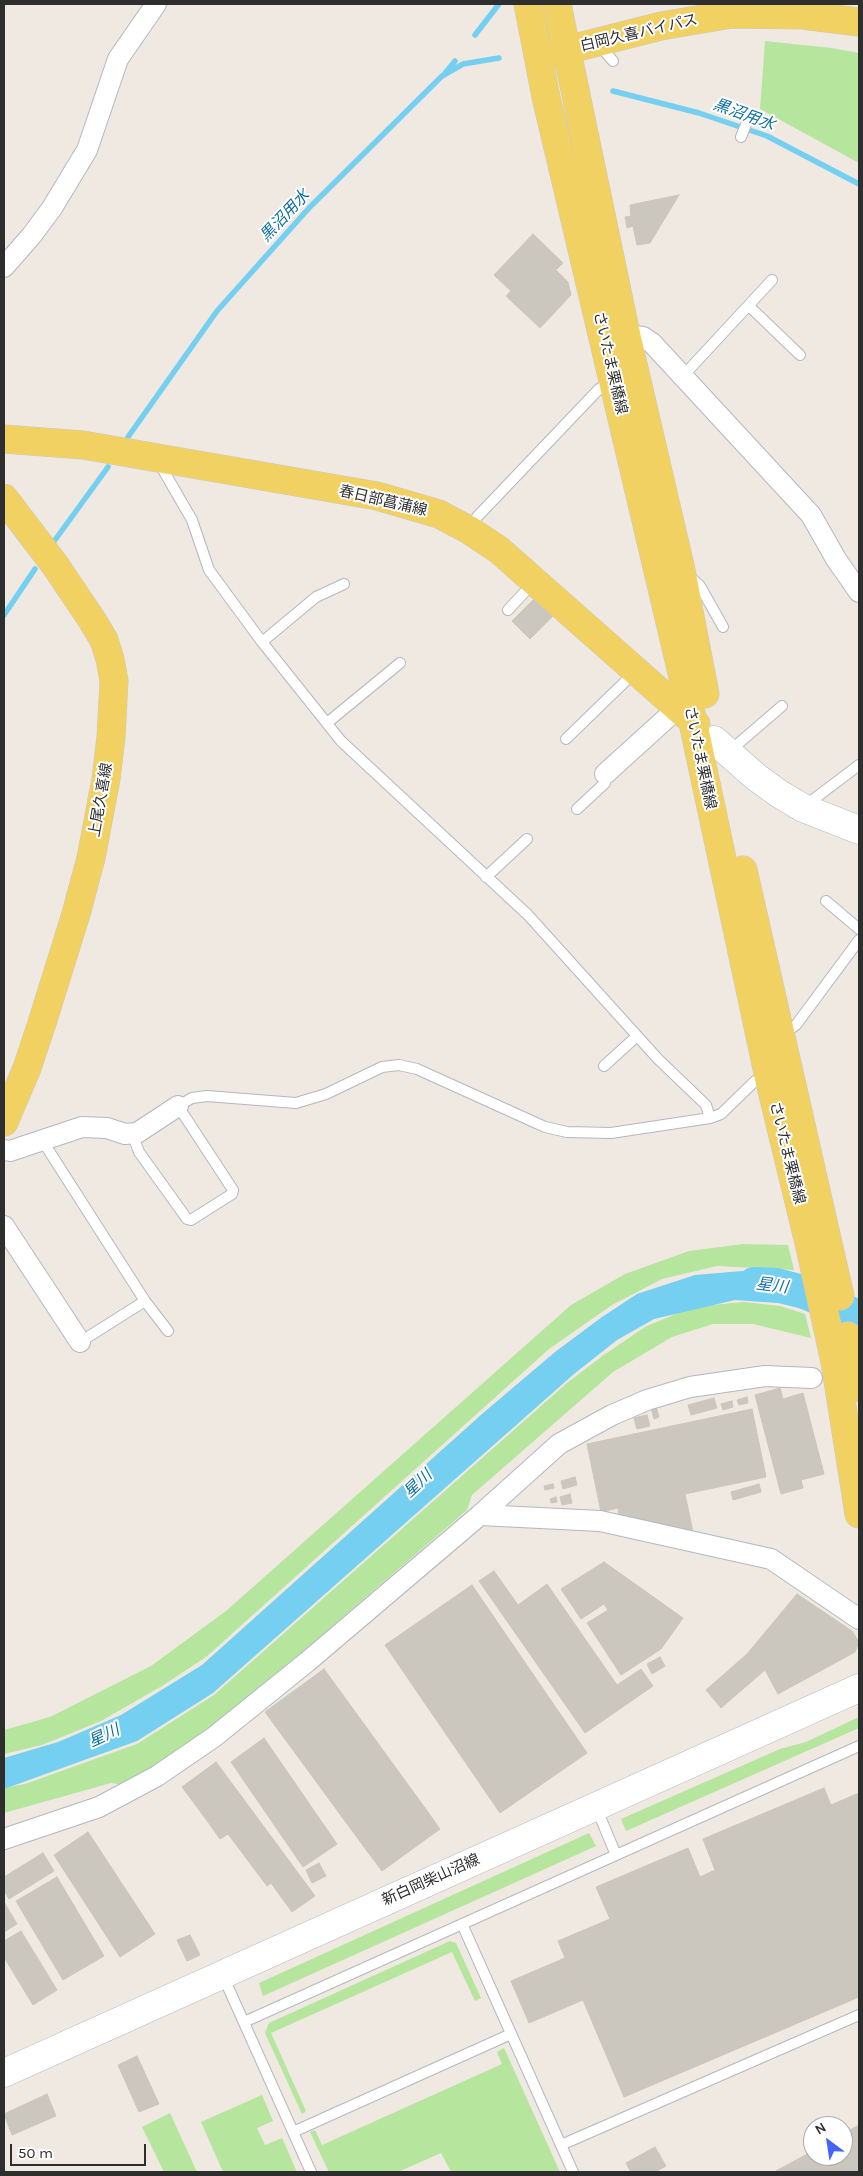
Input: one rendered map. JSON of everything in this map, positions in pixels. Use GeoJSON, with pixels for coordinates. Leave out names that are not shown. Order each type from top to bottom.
{"type":"FeatureCollection","features":[{"type":"Feature","properties":{"kind":"main road","name":"さいたま栗橋線"},"geometry":{"type":"LineString","coordinates":[[528,4],[546,97],[614,380],[683,712],[768,1078],[820,1249]]}},
{"type":"Feature","properties":{"kind":"main road","name":"さいたま栗橋線"},"geometry":{"type":"LineString","coordinates":[[557,4],[626,334],[724,749],[820,1249],[850,1375],[859,1514]]}},
{"type":"Feature","properties":{"kind":"main road","name":"白岡久喜バイパス"},"geometry":{"type":"LineString","coordinates":[[539,57],[567,49],[605,51],[661,26],[732,14],[802,15],[859,22]]}},
{"type":"Feature","properties":{"kind":"main road","name":"春日部菖蒲線"},"geometry":{"type":"LineString","coordinates":[[4,439],[24,439],[83,445],[377,496],[439,514],[469,530],[499,550],[724,749]]}},
{"type":"Feature","properties":{"kind":"main road","name":"上尾久喜線"},"geometry":{"type":"LineString","coordinates":[[4,498],[55,565],[104,640],[114,682],[112,737],[91,858],[54,986],[12,1091],[4,1122]]}},
{"type":"Feature","properties":{"kind":"street"},"geometry":{"type":"LineString","coordinates":[[4,267],[32,236],[52,208],[87,150],[118,59],[156,4]]}},
{"type":"Feature","properties":{"kind":"street"},"geometry":{"type":"LineString","coordinates":[[626,334],[643,337],[652,343],[811,515],[836,559],[859,592]]}},
{"type":"Feature","properties":{"kind":"street"},"geometry":{"type":"LineString","coordinates":[[605,774],[669,716],[683,712]]}},
{"type":"Feature","properties":{"kind":"street"},"geometry":{"type":"LineString","coordinates":[[724,749],[778,793],[803,808],[859,830]]}},
{"type":"Feature","properties":{"kind":"street"},"geometry":{"type":"LineString","coordinates":[[4,1150],[10,1151],[82,1127],[107,1128],[125,1134],[137,1133],[178,1106]]}},
{"type":"Feature","properties":{"kind":"street"},"geometry":{"type":"LineString","coordinates":[[4,1226],[80,1342]]}},
{"type":"Feature","properties":{"kind":"street"},"geometry":{"type":"LineString","coordinates":[[4,1839],[99,1807],[165,1771],[214,1737],[307,1662],[480,1515],[558,1444],[612,1415],[647,1400],[690,1387],[765,1376],[812,1378]]}},
{"type":"Feature","properties":{"kind":"street"},"geometry":{"type":"LineString","coordinates":[[480,1515],[600,1521],[771,1558],[859,1619]]}},
{"type":"Feature","properties":{"kind":"street","name":"新白岡柴山沼線"},"geometry":{"type":"LineString","coordinates":[[4,2073],[859,1688]]}},
{"type":"Feature","properties":{"kind":"lane"},"geometry":{"type":"LineString","coordinates":[[741,137],[749,118]]}},
{"type":"Feature","properties":{"kind":"lane"},"geometry":{"type":"LineString","coordinates":[[683,376],[772,280]]}},
{"type":"Feature","properties":{"kind":"lane"},"geometry":{"type":"LineString","coordinates":[[749,306],[800,355]]}},
{"type":"Feature","properties":{"kind":"lane"},"geometry":{"type":"LineString","coordinates":[[469,530],[477,517],[592,396],[599,389],[614,380]]}},
{"type":"Feature","properties":{"kind":"lane"},"geometry":{"type":"LineString","coordinates":[[162,460],[162,468],[192,520],[209,570],[262,642],[341,741],[528,915],[658,1060],[706,1105],[710,1118]]}},
{"type":"Feature","properties":{"kind":"lane"},"geometry":{"type":"LineString","coordinates":[[681,570],[700,586],[723,627]]}},
{"type":"Feature","properties":{"kind":"lane"},"geometry":{"type":"LineString","coordinates":[[508,610],[535,582]]}},
{"type":"Feature","properties":{"kind":"lane"},"geometry":{"type":"LineString","coordinates":[[262,642],[316,597],[344,584]]}},
{"type":"Feature","properties":{"kind":"lane"},"geometry":{"type":"LineString","coordinates":[[327,723],[400,662]]}},
{"type":"Feature","properties":{"kind":"lane"},"geometry":{"type":"LineString","coordinates":[[566,739],[636,671]]}},
{"type":"Feature","properties":{"kind":"lane"},"geometry":{"type":"LineString","coordinates":[[724,749],[740,743],[782,706]]}},
{"type":"Feature","properties":{"kind":"lane"},"geometry":{"type":"LineString","coordinates":[[803,808],[859,765]]}},
{"type":"Feature","properties":{"kind":"lane"},"geometry":{"type":"LineString","coordinates":[[577,809],[605,783],[605,774]]}},
{"type":"Feature","properties":{"kind":"lane"},"geometry":{"type":"LineString","coordinates":[[486,877],[527,839]]}},
{"type":"Feature","properties":{"kind":"lane"},"geometry":{"type":"LineString","coordinates":[[826,901],[859,929]]}},
{"type":"Feature","properties":{"kind":"lane"},"geometry":{"type":"LineString","coordinates":[[780,1037],[796,1025],[859,940]]}},
{"type":"Feature","properties":{"kind":"lane"},"geometry":{"type":"LineString","coordinates":[[604,1066],[637,1036]]}},
{"type":"Feature","properties":{"kind":"lane"},"geometry":{"type":"LineString","coordinates":[[132,1133],[139,1152],[187,1219],[191,1220],[232,1194],[233,1190],[178,1106],[192,1098],[208,1096],[296,1103],[312,1100],[382,1068],[399,1065],[417,1069],[545,1127],[566,1132],[611,1132],[710,1118],[721,1114],[755,1082],[768,1078]]}},
{"type":"Feature","properties":{"kind":"lane"},"geometry":{"type":"LineString","coordinates":[[42,1140],[145,1301],[168,1331]]}},
{"type":"Feature","properties":{"kind":"lane"},"geometry":{"type":"LineString","coordinates":[[80,1342],[145,1301]]}},
{"type":"Feature","properties":{"kind":"lane"},"geometry":{"type":"LineString","coordinates":[[244,2022],[859,1746]]}},
{"type":"Feature","properties":{"kind":"lane"},"geometry":{"type":"LineString","coordinates":[[596,1806],[616,1855]]}},
{"type":"Feature","properties":{"kind":"lane"},"geometry":{"type":"LineString","coordinates":[[462,1924],[573,2172]]}},
{"type":"Feature","properties":{"kind":"lane"},"geometry":{"type":"LineString","coordinates":[[223,1975],[311,2172]]}},
{"type":"Feature","properties":{"kind":"lane"},"geometry":{"type":"LineString","coordinates":[[561,2145],[859,2015]]}},
{"type":"Feature","properties":{"kind":"lane"},"geometry":{"type":"LineString","coordinates":[[293,2132],[511,2034]]}},
{"type":"Feature","properties":{"kind":"green space"},"geometry":{"type":"Polygon","coordinates":[[[765,41],[859,53],[859,163],[760,109],[765,41]]]}},
{"type":"Feature","properties":{"kind":"green space"},"geometry":{"type":"Polygon","coordinates":[[[743,1244],[788,1245],[794,1270],[717,1266],[662,1279],[612,1305],[549,1349],[206,1657],[162,1686],[101,1721],[42,1745],[4,1754],[4,1730],[50,1717],[151,1666],[226,1611],[571,1305],[625,1274],[689,1251],[743,1244]]]}},
{"type":"Feature","properties":{"kind":"green space"},"geometry":{"type":"Polygon","coordinates":[[[744,1302],[780,1306],[805,1314],[811,1338],[753,1324],[713,1324],[672,1337],[613,1372],[472,1495],[467,1510],[230,1714],[179,1752],[124,1785],[111,1783],[4,1813],[4,1788],[25,1784],[137,1744],[214,1695],[567,1383],[601,1357],[645,1327],[692,1307],[744,1302]]]}},
{"type":"Feature","properties":{"kind":"green space"},"geometry":{"type":"Polygon","coordinates":[[[859,1717],[859,1728],[626,1831],[621,1819],[780,1749],[806,1742],[859,1717]]]}},
{"type":"Feature","properties":{"kind":"green space"},"geometry":{"type":"Polygon","coordinates":[[[589,1833],[596,1846],[263,1996],[259,1983],[589,1833]]]}},
{"type":"Feature","properties":{"kind":"green space"},"geometry":{"type":"Polygon","coordinates":[[[450,1941],[456,1943],[481,1998],[475,2001],[452,1952],[271,2033],[306,2111],[302,2114],[265,2033],[269,2023],[450,1941]]]}},
{"type":"Feature","properties":{"kind":"green space"},"geometry":{"type":"Polygon","coordinates":[[[504,2048],[560,2172],[451,2172],[441,2153],[398,2172],[329,2172],[310,2132],[315,2130],[322,2145],[502,2064],[497,2052],[504,2048]]]}},
{"type":"Feature","properties":{"kind":"green space"},"geometry":{"type":"Polygon","coordinates":[[[262,2095],[273,2121],[257,2128],[265,2145],[282,2138],[297,2172],[223,2172],[201,2122],[262,2095]]]}},
{"type":"Feature","properties":{"kind":"green space"},"geometry":{"type":"Polygon","coordinates":[[[170,2113],[197,2172],[164,2172],[142,2127],[170,2113]]]}},
{"type":"Feature","properties":{"kind":"water"},"geometry":{"type":"Polygon","coordinates":[[[742,1271],[795,1276],[803,1309],[778,1303],[735,1300],[654,1319],[617,1340],[574,1374],[213,1693],[137,1741],[4,1789],[4,1758],[58,1742],[121,1715],[202,1665],[482,1414],[555,1352],[602,1317],[637,1294],[695,1275],[742,1271]]]}},
{"type":"Feature","properties":{"kind":"building"},"geometry":{"type":"Polygon","coordinates":[[[679,195],[650,243],[637,245],[633,226],[627,228],[625,217],[631,216],[630,205],[679,195]]]}},
{"type":"Feature","properties":{"kind":"building"},"geometry":{"type":"Polygon","coordinates":[[[533,234],[563,263],[556,270],[568,282],[571,295],[540,328],[506,296],[511,291],[494,275],[533,234]]]}},
{"type":"Feature","properties":{"kind":"building"},"geometry":{"type":"Polygon","coordinates":[[[537,596],[555,614],[530,639],[512,621],[537,596]]]}},
{"type":"Feature","properties":{"kind":"building"},"geometry":{"type":"Polygon","coordinates":[[[780,1388],[783,1399],[803,1393],[824,1474],[801,1480],[803,1488],[781,1494],[755,1395],[780,1388]]]}},
{"type":"Feature","properties":{"kind":"building"},"geometry":{"type":"Polygon","coordinates":[[[747,1397],[748,1403],[739,1405],[737,1400],[747,1397]]]}},
{"type":"Feature","properties":{"kind":"building"},"geometry":{"type":"Polygon","coordinates":[[[714,1398],[717,1408],[691,1415],[688,1405],[714,1398]]]}},
{"type":"Feature","properties":{"kind":"building"},"geometry":{"type":"Polygon","coordinates":[[[732,1401],[733,1407],[723,1410],[721,1404],[732,1401]]]}},
{"type":"Feature","properties":{"kind":"building"},"geometry":{"type":"Polygon","coordinates":[[[656,1406],[659,1417],[654,1419],[651,1407],[656,1406]]]}},
{"type":"Feature","properties":{"kind":"building"},"geometry":{"type":"Polygon","coordinates":[[[752,1409],[766,1477],[685,1494],[693,1532],[619,1514],[618,1508],[601,1512],[587,1444],[752,1409]]]}},
{"type":"Feature","properties":{"kind":"building"},"geometry":{"type":"Polygon","coordinates":[[[647,1415],[650,1426],[637,1429],[634,1418],[647,1415]]]}},
{"type":"Feature","properties":{"kind":"building"},"geometry":{"type":"Polygon","coordinates":[[[575,1477],[577,1485],[563,1489],[561,1481],[575,1477]]]}},
{"type":"Feature","properties":{"kind":"building"},"geometry":{"type":"Polygon","coordinates":[[[553,1484],[554,1488],[545,1490],[544,1486],[553,1484]]]}},
{"type":"Feature","properties":{"kind":"building"},"geometry":{"type":"Polygon","coordinates":[[[759,1484],[761,1492],[733,1500],[731,1492],[759,1484]]]}},
{"type":"Feature","properties":{"kind":"building"},"geometry":{"type":"Polygon","coordinates":[[[570,1494],[572,1503],[562,1505],[560,1497],[570,1494]]]}},
{"type":"Feature","properties":{"kind":"building"},"geometry":{"type":"Polygon","coordinates":[[[556,1497],[557,1502],[551,1503],[550,1499],[556,1497]]]}},
{"type":"Feature","properties":{"kind":"building"},"geometry":{"type":"Polygon","coordinates":[[[604,1562],[683,1618],[661,1649],[621,1675],[587,1623],[608,1610],[604,1604],[581,1619],[561,1589],[604,1562]]]}},
{"type":"Feature","properties":{"kind":"building"},"geometry":{"type":"Polygon","coordinates":[[[494,1571],[518,1605],[547,1584],[617,1685],[641,1669],[653,1686],[585,1733],[479,1581],[494,1571]]]}},
{"type":"Feature","properties":{"kind":"building"},"geometry":{"type":"Polygon","coordinates":[[[472,1585],[587,1753],[500,1813],[385,1645],[472,1585]]]}},
{"type":"Feature","properties":{"kind":"building"},"geometry":{"type":"Polygon","coordinates":[[[797,1594],[852,1631],[859,1642],[855,1652],[778,1694],[765,1670],[721,1708],[706,1690],[747,1654],[797,1594]]]}},
{"type":"Feature","properties":{"kind":"building"},"geometry":{"type":"Polygon","coordinates":[[[660,1657],[665,1666],[652,1674],[647,1664],[660,1657]]]}},
{"type":"Feature","properties":{"kind":"building"},"geometry":{"type":"Polygon","coordinates":[[[324,1669],[425,1808],[367,1851],[265,1712],[324,1669]]]}},
{"type":"Feature","properties":{"kind":"building"},"geometry":{"type":"Polygon","coordinates":[[[264,1738],[337,1844],[303,1867],[231,1762],[264,1738]]]}},
{"type":"Feature","properties":{"kind":"building"},"geometry":{"type":"Polygon","coordinates":[[[216,1762],[242,1797],[208,1822],[182,1787],[216,1762]]]}},
{"type":"Feature","properties":{"kind":"building"},"geometry":{"type":"Polygon","coordinates":[[[824,1788],[831,1805],[859,1793],[859,1997],[624,2097],[558,1941],[610,1919],[596,1887],[688,1848],[700,1877],[715,1870],[703,1839],[824,1788]]]}},
{"type":"Feature","properties":{"kind":"building"},"geometry":{"type":"Polygon","coordinates":[[[242,1797],[315,1896],[292,1912],[271,1883],[267,1886],[228,1834],[220,1839],[208,1822],[242,1797]]]}},
{"type":"Feature","properties":{"kind":"building"},"geometry":{"type":"Polygon","coordinates":[[[425,1808],[440,1829],[382,1871],[367,1851],[425,1808]]]}},
{"type":"Feature","properties":{"kind":"building"},"geometry":{"type":"Polygon","coordinates":[[[88,1832],[155,1934],[120,1957],[54,1855],[88,1832]]]}},
{"type":"Feature","properties":{"kind":"building"},"geometry":{"type":"Polygon","coordinates":[[[43,1853],[54,1871],[9,1899],[4,1890],[4,1877],[43,1853]]]}},
{"type":"Feature","properties":{"kind":"building"},"geometry":{"type":"Polygon","coordinates":[[[319,1863],[326,1876],[312,1883],[306,1870],[319,1863]]]}},
{"type":"Feature","properties":{"kind":"building"},"geometry":{"type":"Polygon","coordinates":[[[57,1877],[104,1956],[63,1980],[16,1901],[57,1877]]]}},
{"type":"Feature","properties":{"kind":"building"},"geometry":{"type":"Polygon","coordinates":[[[4,1902],[17,1924],[4,1932],[4,1902]]]}},
{"type":"Feature","properties":{"kind":"building"},"geometry":{"type":"Polygon","coordinates":[[[21,1931],[57,1990],[33,2005],[4,1957],[4,1941],[21,1931]]]}},
{"type":"Feature","properties":{"kind":"building"},"geometry":{"type":"Polygon","coordinates":[[[190,1935],[200,1955],[187,1961],[177,1940],[190,1935]]]}},
{"type":"Feature","properties":{"kind":"building"},"geometry":{"type":"Polygon","coordinates":[[[565,1958],[583,2000],[529,2023],[511,1981],[565,1958]]]}},
{"type":"Feature","properties":{"kind":"building"},"geometry":{"type":"Polygon","coordinates":[[[137,2056],[159,2104],[139,2112],[118,2065],[137,2056]]]}},
{"type":"Feature","properties":{"kind":"building"},"geometry":{"type":"Polygon","coordinates":[[[47,2094],[56,2116],[12,2135],[4,2114],[47,2094]]]}},
{"type":"Feature","properties":{"kind":"building"},"geometry":{"type":"Polygon","coordinates":[[[859,2125],[859,2172],[774,2172],[803,2156],[803,2166],[853,2166],[853,2128],[859,2125]]]}},
{"type":"Feature","properties":{"kind":"building"},"geometry":{"type":"Polygon","coordinates":[[[655,2147],[666,2166],[655,2172],[631,2172],[626,2163],[655,2147]]]}},
{"type":"Feature","properties":{"kind":"waterway"},"geometry":{"type":"LineString","coordinates":[[475,35],[499,4]]}},
{"type":"Feature","properties":{"kind":"waterway","name":"黒沼用水"},"geometry":{"type":"LineString","coordinates":[[128,437],[217,311],[309,208],[442,76],[463,64],[499,58]]}},
{"type":"Feature","properties":{"kind":"waterway","name":"黒沼用水"},"geometry":{"type":"LineString","coordinates":[[445,73],[455,61]]}},
{"type":"Feature","properties":{"kind":"waterway","name":"黒沼用水"},"geometry":{"type":"LineString","coordinates":[[613,91],[699,113],[767,136],[859,184]]}},
{"type":"Feature","properties":{"kind":"waterway","name":"黒沼用水"},"geometry":{"type":"LineString","coordinates":[[55,540],[108,467]]}},
{"type":"Feature","properties":{"kind":"waterway","name":"黒沼用水"},"geometry":{"type":"LineString","coordinates":[[4,615],[35,569]]}},
{"type":"Feature","properties":{"kind":"waterway","name":"星川"},"geometry":{"type":"LineString","coordinates":[[754,1283],[776,1284],[795,1289],[859,1316]]}}]}
